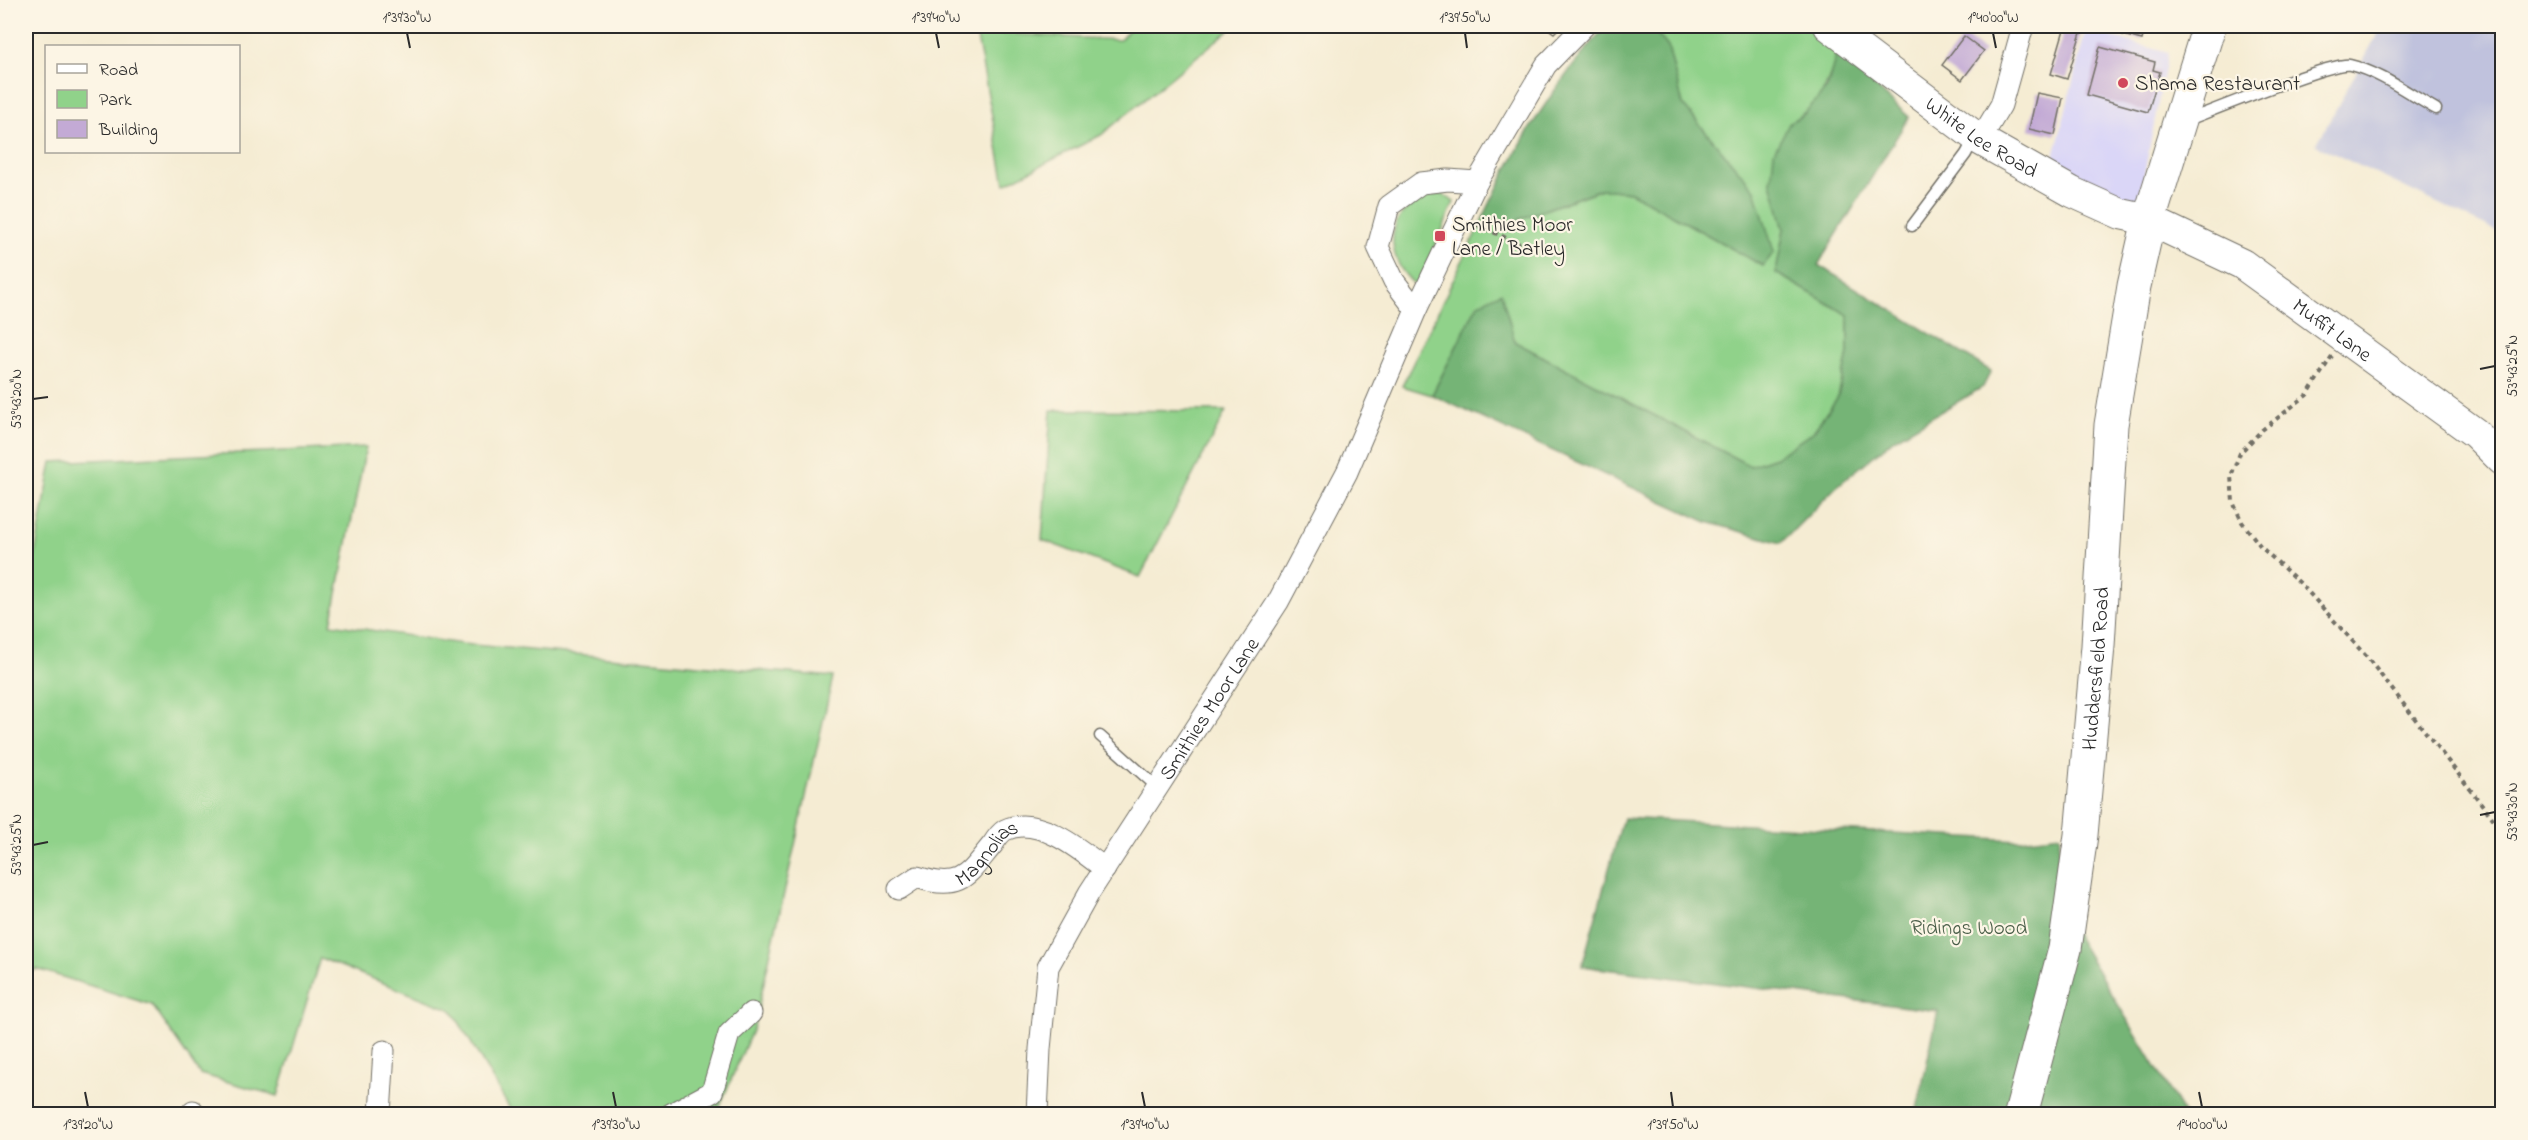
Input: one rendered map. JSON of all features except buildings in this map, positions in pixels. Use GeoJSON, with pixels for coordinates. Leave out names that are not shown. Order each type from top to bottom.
{"type":"FeatureCollection","features":[{"type":"Feature","properties":{"kind":"main road","name":"White Lee Road"},"geometry":{"type":"LineString","coordinates":[[1829,26],[1978,138],[2072,192],[2121,214],[2149,220]]}},
{"type":"Feature","properties":{"kind":"main road","name":"Huddersfield Road"},"geometry":{"type":"LineString","coordinates":[[2021,1114],[2066,938],[2080,836],[2098,646],[2110,425],[2134,286],[2149,220],[2209,26]]}},
{"type":"Feature","properties":{"kind":"main road","name":"Muffit Lane"},"geometry":{"type":"LineString","coordinates":[[2149,220],[2242,264],[2475,433],[2502,460]]}},
{"type":"Feature","properties":{"kind":"street","name":"Smithies Moor Lane"},"geometry":{"type":"LineString","coordinates":[[1037,1114],[1040,1049],[1048,968],[1089,893],[1278,602],[1347,472],[1416,310],[1477,182],[1546,65],[1584,26]]}},
{"type":"Feature","properties":{"kind":"street"},"geometry":{"type":"LineString","coordinates":[[1978,138],[2001,105],[2023,26]]}},
{"type":"Feature","properties":{"kind":"street"},"geometry":{"type":"LineString","coordinates":[[1416,310],[1395,281],[1378,247],[1389,206],[1421,183],[1449,180],[1477,182]]}},
{"type":"Feature","properties":{"kind":"street","name":"Magnolias"},"geometry":{"type":"LineString","coordinates":[[899,889],[917,876],[933,882],[950,883],[968,875],[1003,831],[1019,825],[1055,834],[1080,849],[1105,869]]}},
{"type":"Feature","properties":{"kind":"street"},"geometry":{"type":"LineString","coordinates":[[671,1114],[711,1092],[729,1034],[751,1013]]}},
{"type":"Feature","properties":{"kind":"street"},"geometry":{"type":"LineString","coordinates":[[380,1114],[384,1051]]}},
{"type":"Feature","properties":{"kind":"lane"},"geometry":{"type":"LineString","coordinates":[[2179,124],[2323,70],[2347,64],[2370,72],[2436,109]]}},
{"type":"Feature","properties":{"kind":"lane"},"geometry":{"type":"LineString","coordinates":[[1912,226],[1978,138]]}},
{"type":"Feature","properties":{"kind":"lane"},"geometry":{"type":"LineString","coordinates":[[1100,736],[1157,788]]}},
{"type":"Feature","properties":{"kind":"path"},"geometry":{"type":"LineString","coordinates":[[1460,218],[1520,244]]}},
{"type":"Feature","properties":{"kind":"path"},"geometry":{"type":"LineString","coordinates":[[2343,337],[2307,395],[2262,430],[2240,453],[2231,476],[2233,502],[2242,522],[2262,548],[2301,584],[2366,656],[2502,830]]}},
{"type":"Feature","properties":{"kind":"shaded area"},"geometry":{"type":"Polygon","coordinates":[[[2382,26],[2502,26],[2502,234],[2316,145],[2382,26]]]}},
{"type":"Feature","properties":{"kind":"shaded area"},"geometry":{"type":"Polygon","coordinates":[[[2086,29],[2168,53],[2139,200],[2087,188],[2053,161],[2086,29]]]}},
{"type":"Feature","properties":{"kind":"green space"},"geometry":{"type":"Polygon","coordinates":[[[1132,26],[1234,26],[1101,135],[1005,184],[976,32],[1120,40],[1132,26]]]}},
{"type":"Feature","properties":{"kind":"green space"},"geometry":{"type":"Polygon","coordinates":[[[1607,26],[1651,26],[1668,47],[1683,105],[1755,190],[1774,252],[1763,266],[1631,192],[1601,189],[1520,219],[1507,228],[1483,218],[1537,117],[1569,71],[1607,26]]]}},
{"type":"Feature","properties":{"kind":"green space"},"geometry":{"type":"Polygon","coordinates":[[[1651,26],[1805,26],[1837,52],[1827,84],[1817,101],[1790,122],[1771,181],[1784,229],[1776,273],[1848,314],[1848,354],[1838,397],[1813,432],[1776,457],[1750,466],[1515,342],[1478,304],[1432,395],[1402,386],[1483,218],[1507,228],[1520,219],[1602,189],[1631,192],[1763,266],[1773,252],[1755,190],[1683,105],[1668,47],[1651,26]]]}},
{"type":"Feature","properties":{"kind":"green space"},"geometry":{"type":"Polygon","coordinates":[[[1837,52],[1909,117],[1818,265],[1991,371],[1983,387],[1894,439],[1835,488],[1781,543],[1707,522],[1432,395],[1478,304],[1501,292],[1515,342],[1750,466],[1776,457],[1813,432],[1838,397],[1848,354],[1848,315],[1776,273],[1784,229],[1771,182],[1774,152],[1790,122],[1803,115],[1827,88],[1837,52]]]}},
{"type":"Feature","properties":{"kind":"green space"},"geometry":{"type":"Polygon","coordinates":[[[1443,194],[1454,202],[1418,287],[1402,270],[1397,259],[1393,237],[1395,227],[1401,216],[1419,199],[1427,195],[1443,194]]]}},
{"type":"Feature","properties":{"kind":"green space"},"geometry":{"type":"Polygon","coordinates":[[[1051,410],[1226,411],[1140,577],[1042,540],[1051,410]]]}},
{"type":"Feature","properties":{"kind":"green space"},"geometry":{"type":"Polygon","coordinates":[[[366,447],[331,624],[462,644],[833,677],[754,1026],[718,1110],[709,1114],[513,1114],[452,1010],[320,958],[278,1096],[200,1074],[152,1005],[37,969],[26,974],[26,570],[34,559],[52,462],[366,447]]]}},
{"type":"Feature","properties":{"kind":"green space","name":"Ridings Wood"},"geometry":{"type":"Polygon","coordinates":[[[1623,818],[2019,840],[2060,835],[2055,900],[2184,1114],[1916,1114],[1938,1011],[1582,966],[1623,818]]]}},
{"type":"Feature","properties":{"kind":"place","name":"Shama Restaurant"},"geometry":{"type":"Point","coordinates":[2123,83]}},
{"type":"Feature","properties":{"kind":"place","name":"Smithies Moor Lane / Batley"},"geometry":{"type":"Point","coordinates":[1440,236]}}]}
